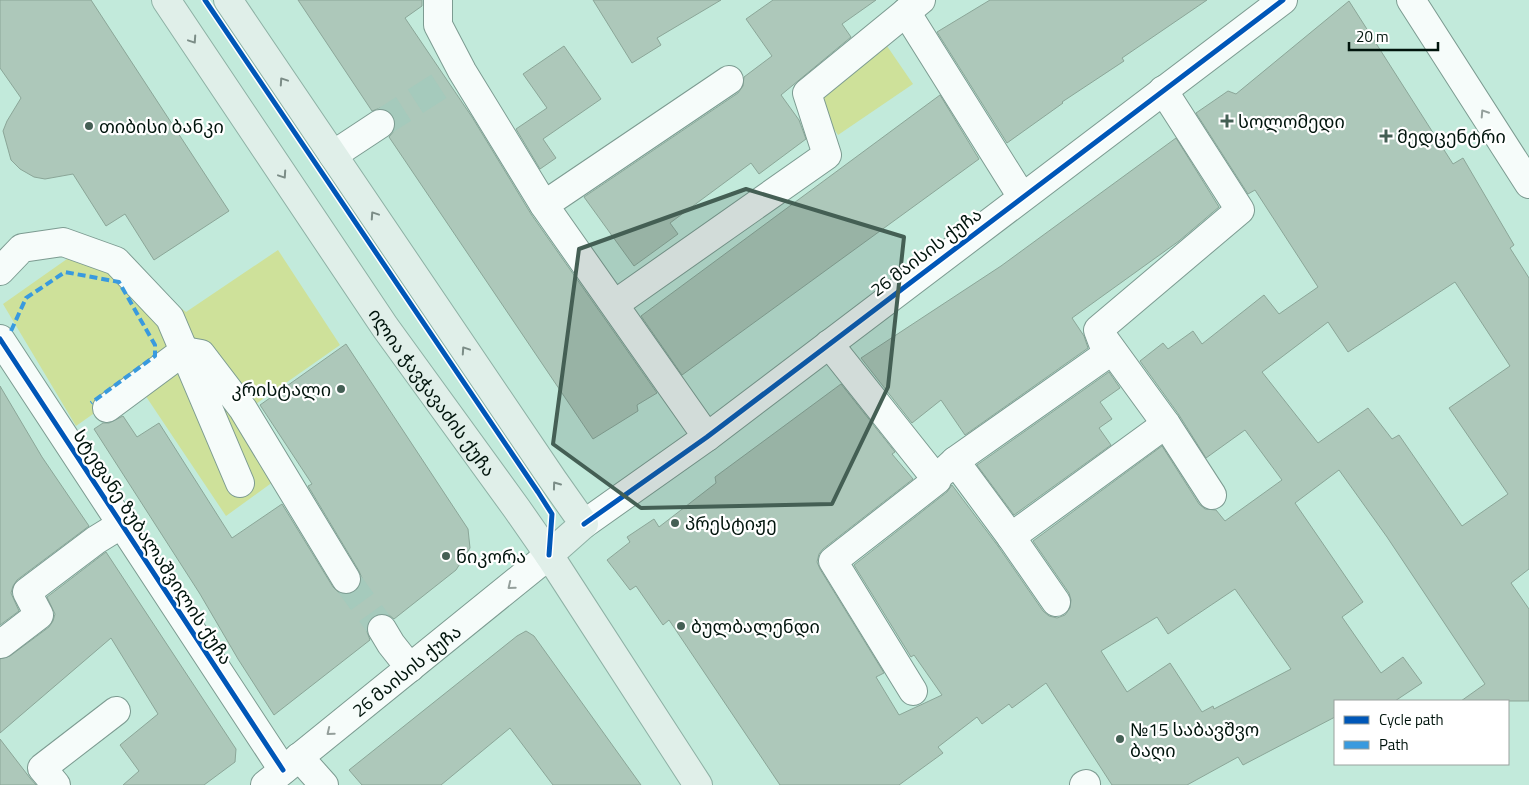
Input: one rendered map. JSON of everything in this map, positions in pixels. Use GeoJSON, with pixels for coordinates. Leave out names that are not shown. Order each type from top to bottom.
{"type":"FeatureCollection","features":[{"type":"Feature","properties":{"kind":"main road","name":"ილია ჭავჭავაძის ქუჩა"},"geometry":{"type":"LineString","coordinates":[[166,0],[385,327],[549,555],[698,785]]}},
{"type":"Feature","properties":{"kind":"main road"},"geometry":{"type":"LineString","coordinates":[[228,0],[552,480],[584,524],[549,555]]}},
{"type":"Feature","properties":{"kind":"street"},"geometry":{"type":"LineString","coordinates":[[438,0],[438,25],[455,76],[707,437]]}},
{"type":"Feature","properties":{"kind":"street","name":"26 მაისის ქუჩა"},"geometry":{"type":"LineString","coordinates":[[584,524],[707,437],[1283,0]]}},
{"type":"Feature","properties":{"kind":"street"},"geometry":{"type":"LineString","coordinates":[[1411,0],[1529,184]]}},
{"type":"Feature","properties":{"kind":"street"},"geometry":{"type":"LineString","coordinates":[[615,304],[827,155],[807,93],[914,6],[1022,197]]}},
{"type":"Feature","properties":{"kind":"street"},"geometry":{"type":"LineString","coordinates":[[544,205],[729,80]]}},
{"type":"Feature","properties":{"kind":"street"},"geometry":{"type":"LineString","coordinates":[[1098,330],[1240,210],[1163,90]]}},
{"type":"Feature","properties":{"kind":"street"},"geometry":{"type":"LineString","coordinates":[[333,155],[380,124]]}},
{"type":"Feature","properties":{"kind":"street"},"geometry":{"type":"LineString","coordinates":[[0,272],[22,248],[63,242],[116,261],[170,318],[240,483]]}},
{"type":"Feature","properties":{"kind":"street"},"geometry":{"type":"LineString","coordinates":[[1098,330],[1166,424],[1212,495]]}},
{"type":"Feature","properties":{"kind":"street"},"geometry":{"type":"LineString","coordinates":[[913,691],[833,561],[936,480],[955,460],[1107,354],[1098,330]]}},
{"type":"Feature","properties":{"kind":"street","name":"სტეფანე ზუბალაშვილის ქუჩა"},"geometry":{"type":"LineString","coordinates":[[0,339],[282,771],[324,785]]}},
{"type":"Feature","properties":{"kind":"street"},"geometry":{"type":"LineString","coordinates":[[829,344],[936,480]]}},
{"type":"Feature","properties":{"kind":"street"},"geometry":{"type":"LineString","coordinates":[[107,408],[184,351],[201,354],[243,408],[346,579]]}},
{"type":"Feature","properties":{"kind":"street"},"geometry":{"type":"LineString","coordinates":[[1011,537],[1166,424]]}},
{"type":"Feature","properties":{"kind":"street"},"geometry":{"type":"LineString","coordinates":[[955,460],[1056,602]]}},
{"type":"Feature","properties":{"kind":"street"},"geometry":{"type":"LineString","coordinates":[[1,644],[40,615],[28,592],[96,540],[122,524]]}},
{"type":"Feature","properties":{"kind":"street","name":"26 მაისის ქუჩა"},"geometry":{"type":"LineString","coordinates":[[282,771],[549,555]]}},
{"type":"Feature","properties":{"kind":"street"},"geometry":{"type":"LineString","coordinates":[[382,629],[410,668]]}},
{"type":"Feature","properties":{"kind":"street"},"geometry":{"type":"LineString","coordinates":[[56,785],[42,768],[116,711]]}},
{"type":"Feature","properties":{"kind":"highlighted area"},"geometry":{"type":"Polygon","coordinates":[[[746,189],[904,237],[888,387],[832,504],[641,508],[553,444],[579,249],[746,189]]]}},
{"type":"Feature","properties":{"kind":"green space"},"geometry":{"type":"Polygon","coordinates":[[[887,46],[913,84],[838,135],[812,97],[887,46]]]}},
{"type":"Feature","properties":{"kind":"green space"},"geometry":{"type":"Polygon","coordinates":[[[94,240],[186,312],[278,250],[340,345],[250,408],[288,471],[226,516],[137,383],[76,426],[3,304],[94,240]]]}},
{"type":"Feature","properties":{"kind":"building","name":"თიბისი ბანკი"},"geometry":{"type":"Polygon","coordinates":[[[0,0],[91,0],[229,211],[154,260],[125,214],[106,226],[73,174],[45,179],[34,177],[20,169],[11,160],[3,131],[21,98],[0,68],[0,0]]]}},
{"type":"Feature","properties":{"kind":"building"},"geometry":{"type":"Polygon","coordinates":[[[298,0],[422,0],[422,6],[405,18],[472,117],[531,214],[657,393],[637,405],[638,411],[593,439],[389,137],[394,131],[396,124],[393,115],[387,110],[380,108],[372,111],[298,0]]]}},
{"type":"Feature","properties":{"kind":"building"},"geometry":{"type":"Polygon","coordinates":[[[593,0],[721,0],[657,38],[661,45],[632,63],[593,0]]]}},
{"type":"Feature","properties":{"kind":"building"},"geometry":{"type":"Polygon","coordinates":[[[773,0],[876,0],[842,24],[851,37],[781,95],[799,120],[806,139],[759,174],[751,163],[670,223],[678,234],[634,266],[584,197],[738,93],[743,86],[744,77],[772,56],[746,19],[773,0]]]}},
{"type":"Feature","properties":{"kind":"building"},"geometry":{"type":"Polygon","coordinates":[[[990,0],[1207,0],[1122,58],[1124,61],[1062,102],[1007,143],[937,32],[990,0]]]}},
{"type":"Feature","properties":{"kind":"building"},"geometry":{"type":"Polygon","coordinates":[[[1349,1],[1453,164],[1463,158],[1514,245],[1510,248],[1529,278],[1529,569],[1511,583],[1529,609],[1529,701],[1462,700],[1485,684],[1387,537],[1339,470],[1295,503],[1363,602],[1342,617],[1381,673],[1403,657],[1422,683],[1396,700],[1334,700],[1334,718],[1243,765],[1238,757],[1187,785],[1112,785],[1046,683],[1012,708],[1009,704],[982,724],[977,717],[938,747],[943,753],[899,785],[780,785],[669,620],[663,625],[636,586],[630,590],[607,560],[630,542],[627,537],[654,519],[659,527],[716,483],[715,477],[841,384],[895,452],[892,454],[913,479],[823,549],[819,554],[817,562],[884,673],[876,677],[899,715],[942,695],[914,655],[911,657],[854,565],[947,492],[952,485],[998,546],[1043,611],[1049,616],[1057,618],[1065,615],[1070,608],[1071,600],[1069,593],[1033,541],[1162,446],[1199,504],[1205,509],[1216,510],[1225,521],[1282,480],[1245,430],[1206,458],[1179,415],[1140,361],[1163,343],[1168,349],[1193,331],[1202,344],[1264,295],[1279,314],[1318,287],[1255,190],[1248,194],[1196,113],[1228,91],[1236,94],[1349,1]],[[1455,282],[1348,352],[1328,322],[1262,372],[1318,443],[1368,408],[1392,439],[1399,435],[1462,526],[1508,494],[1449,408],[1510,366],[1455,282]],[[1235,589],[1168,634],[1157,617],[1101,651],[1127,692],[1170,663],[1202,712],[1213,706],[1214,709],[1291,669],[1235,589]]]}},
{"type":"Feature","properties":{"kind":"building"},"geometry":{"type":"Polygon","coordinates":[[[564,46],[601,99],[543,139],[556,158],[540,169],[516,129],[547,108],[523,74],[564,46]]]}},
{"type":"Feature","properties":{"kind":"building"},"geometry":{"type":"Polygon","coordinates":[[[940,95],[979,159],[682,375],[641,316],[940,95]]]}},
{"type":"Feature","properties":{"kind":"building"},"geometry":{"type":"Polygon","coordinates":[[[1176,138],[1219,207],[1179,241],[1072,318],[1084,336],[1088,348],[965,435],[941,400],[912,423],[861,358],[1001,266],[1176,138]]]}},
{"type":"Feature","properties":{"kind":"building"},"geometry":{"type":"Polygon","coordinates":[[[346,344],[468,529],[470,548],[456,570],[394,619],[382,613],[374,616],[369,621],[366,629],[370,640],[274,715],[200,594],[94,429],[103,423],[109,423],[123,416],[137,437],[159,423],[232,538],[282,504],[333,587],[339,593],[347,595],[354,593],[360,586],[362,578],[359,571],[308,486],[312,484],[260,405],[346,344]]]}},
{"type":"Feature","properties":{"kind":"building"},"geometry":{"type":"Polygon","coordinates":[[[1109,372],[1120,388],[1100,402],[1112,419],[1099,428],[1111,445],[1014,515],[977,465],[1109,372]]]}},
{"type":"Feature","properties":{"kind":"building"},"geometry":{"type":"Polygon","coordinates":[[[0,386],[42,457],[89,526],[17,580],[11,593],[19,611],[0,625],[0,386]]]}},
{"type":"Feature","properties":{"kind":"building"},"geometry":{"type":"Polygon","coordinates":[[[106,552],[236,749],[235,762],[204,785],[123,785],[139,771],[120,745],[158,714],[111,638],[0,733],[0,659],[10,656],[49,627],[55,614],[47,597],[106,552]]]}},
{"type":"Feature","properties":{"kind":"building"},"geometry":{"type":"Polygon","coordinates":[[[526,631],[534,636],[641,785],[553,785],[510,728],[441,785],[362,785],[349,770],[517,636],[526,631]]]}},
{"type":"Feature","properties":{"kind":"building"},"geometry":{"type":"Polygon","coordinates":[[[0,739],[30,778],[36,785],[0,785],[0,739]]]}},
{"type":"Feature","properties":{"kind":"tunnel"},"geometry":{"type":"LineString","coordinates":[[380,124],[447,81]]}},
{"type":"Feature","properties":{"kind":"tunnel"},"geometry":{"type":"LineString","coordinates":[[346,579],[382,629]]}},
{"type":"Feature","properties":{"kind":"marked path"},"geometry":{"type":"LineString","coordinates":[[11,331],[26,298],[65,272],[119,282],[155,345],[155,356],[91,403]]}},
{"type":"Feature","properties":{"kind":"cycle path"},"geometry":{"type":"LineString","coordinates":[[205,0],[552,514],[549,555]]}},
{"type":"Feature","properties":{"kind":"cycle path"},"geometry":{"type":"LineString","coordinates":[[584,524],[707,437],[1283,0]]}},
{"type":"Feature","properties":{"kind":"cycle path"},"geometry":{"type":"LineString","coordinates":[[0,339],[283,770]]}},
{"type":"Feature","properties":{"kind":"place","name":"სოლომედი"},"geometry":{"type":"Point","coordinates":[1227,121]}},
{"type":"Feature","properties":{"kind":"place","name":"თიბისი ბანკი"},"geometry":{"type":"Point","coordinates":[89,126]}},
{"type":"Feature","properties":{"kind":"place","name":"მედცენტრი"},"geometry":{"type":"Point","coordinates":[1386,136]}},
{"type":"Feature","properties":{"kind":"place","name":"კრისტალი"},"geometry":{"type":"Point","coordinates":[341,389]}},
{"type":"Feature","properties":{"kind":"place","name":"პრესტიჟე"},"geometry":{"type":"Point","coordinates":[675,523]}},
{"type":"Feature","properties":{"kind":"place","name":"ნიკორა"},"geometry":{"type":"Point","coordinates":[446,556]}},
{"type":"Feature","properties":{"kind":"place","name":"ბულბალენდი"},"geometry":{"type":"Point","coordinates":[681,626]}},
{"type":"Feature","properties":{"kind":"place","name":"№15 საბავშვო ბაღი"},"geometry":{"type":"Point","coordinates":[1120,739]}}]}
